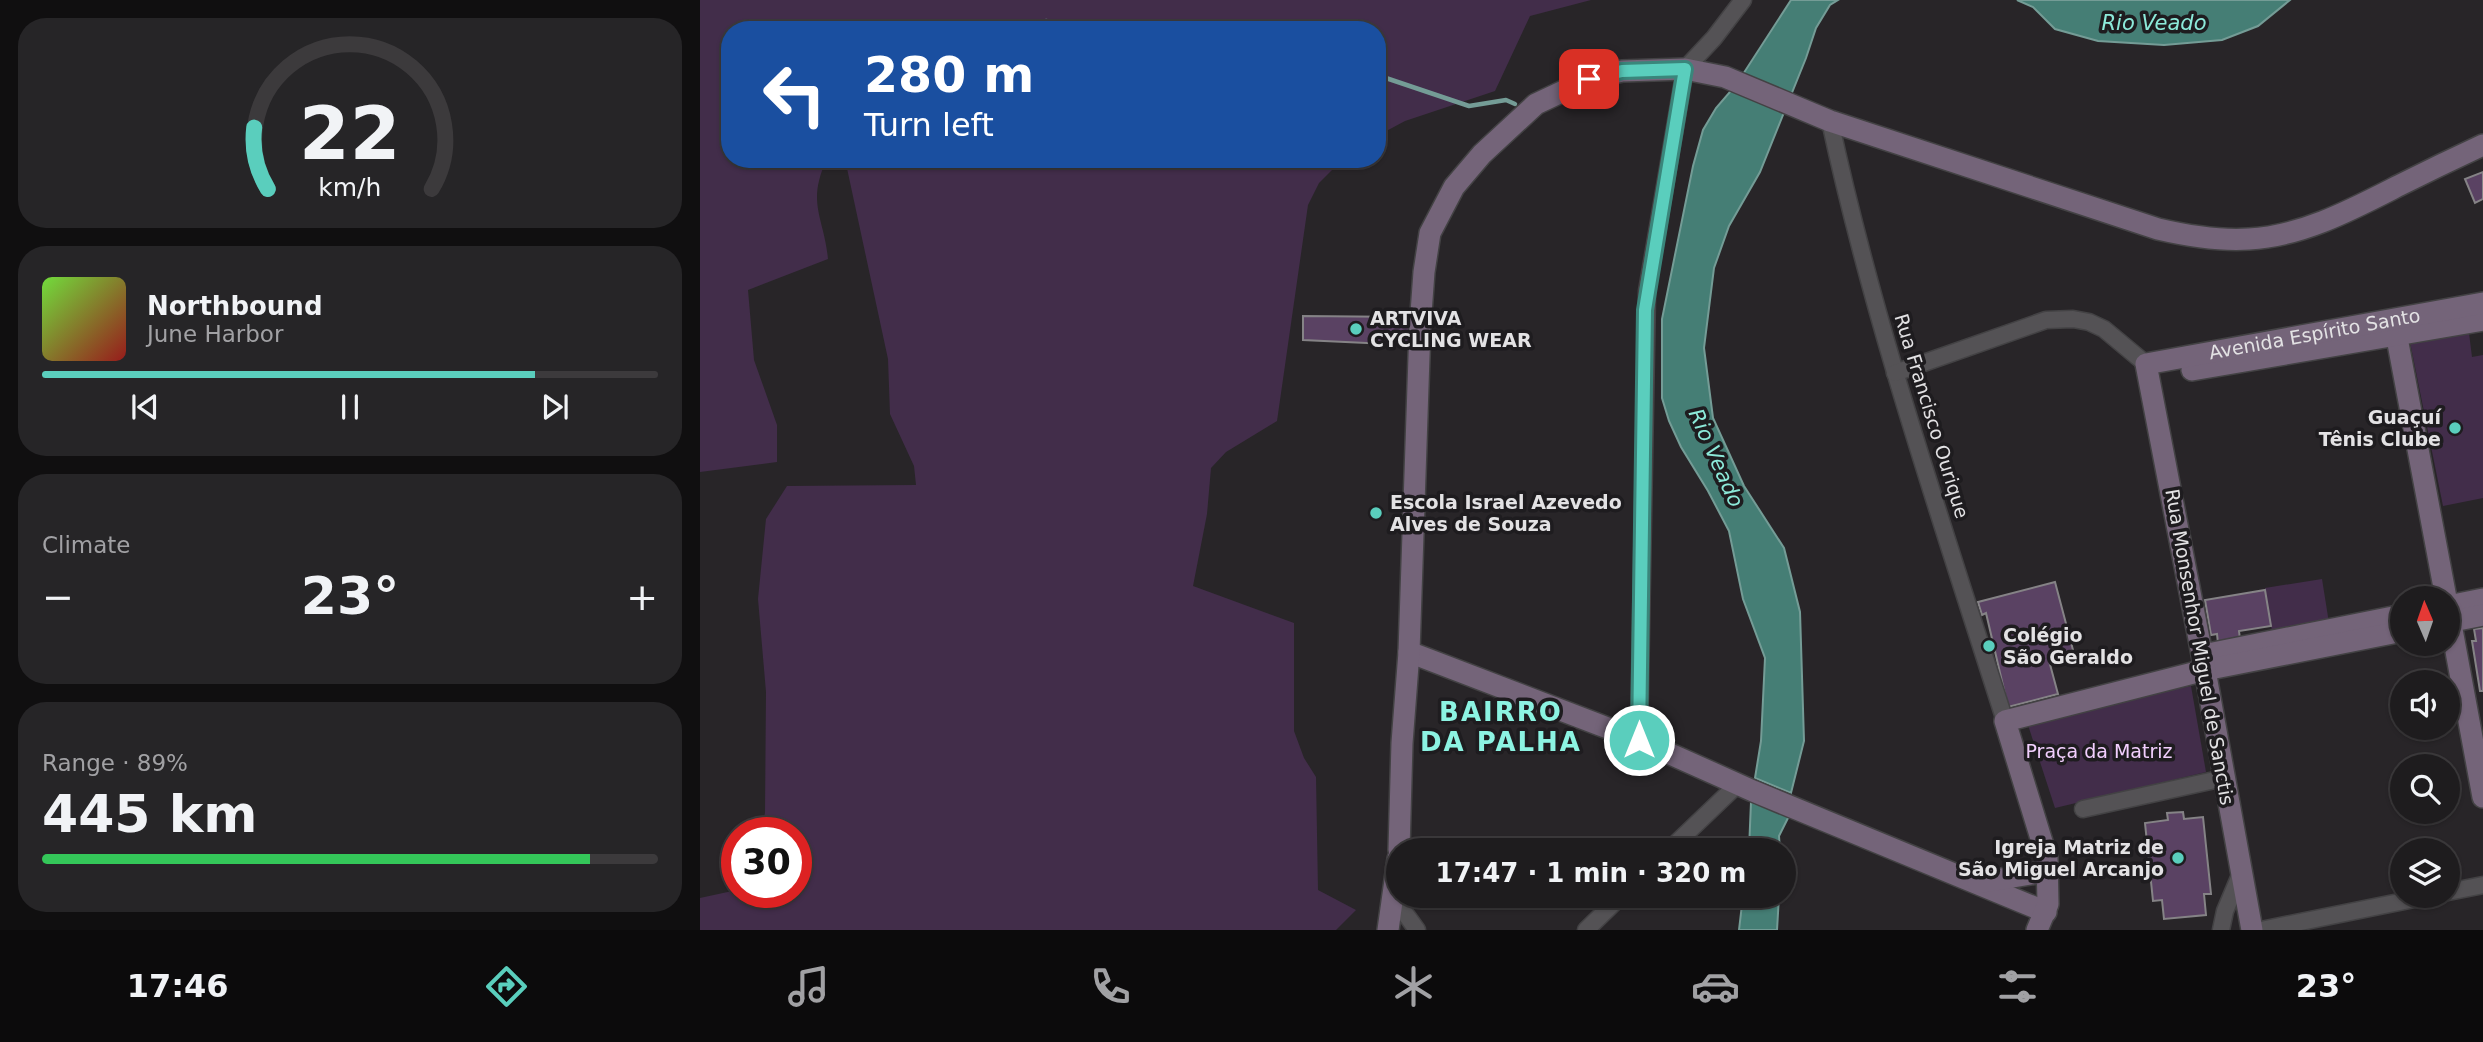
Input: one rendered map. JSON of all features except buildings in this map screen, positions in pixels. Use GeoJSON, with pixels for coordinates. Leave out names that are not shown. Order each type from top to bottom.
{"type":"FeatureCollection","features":[{"type":"Feature","properties":{"kind":"street"},"geometry":{"type":"LineString","coordinates":[[1639,740],[1645,310],[1685,69],[1714,38],[1743,0]]}},
{"type":"Feature","properties":{"kind":"street"},"geometry":{"type":"LineString","coordinates":[[1399,838],[1402,743],[1409,652],[1419,340],[1430,233],[1454,187],[1482,154],[1536,104],[1589,79],[1622,71],[1685,69],[1725,78],[1830,121],[2158,229],[2217,239],[2251,239],[2309,226],[2348,211],[2483,145]]}},
{"type":"Feature","properties":{"kind":"street","name":"Rua Francisco Ourique"},"geometry":{"type":"LineString","coordinates":[[1830,121],[1845,191],[1895,373],[2005,721]]}},
{"type":"Feature","properties":{"kind":"street","name":"Avenida Espírito Santo"},"geometry":{"type":"LineString","coordinates":[[2395,328],[2483,303]]}},
{"type":"Feature","properties":{"kind":"street"},"geometry":{"type":"LineString","coordinates":[[1895,373],[2046,320],[2073,319],[2104,329],[2148,370]]}},
{"type":"Feature","properties":{"kind":"street","name":"Avenida Espírito Santo"},"geometry":{"type":"LineString","coordinates":[[2148,370],[2395,328],[2483,320]]}},
{"type":"Feature","properties":{"kind":"street"},"geometry":{"type":"LineString","coordinates":[[2395,328],[2444,586]]}},
{"type":"Feature","properties":{"kind":"street","name":"Rua Monsenhor Miguel de Sanctis"},"geometry":{"type":"LineString","coordinates":[[2148,370],[2252,930]]}},
{"type":"Feature","properties":{"kind":"street"},"geometry":{"type":"LineString","coordinates":[[2460,609],[2483,599]]}},
{"type":"Feature","properties":{"kind":"street"},"geometry":{"type":"LineString","coordinates":[[2460,614],[2483,615]]}},
{"type":"Feature","properties":{"kind":"street"},"geometry":{"type":"LineString","coordinates":[[1409,652],[1639,740],[1978,883],[2042,921],[2049,896],[2049,871],[2005,721],[2204,663],[2390,618]]}},
{"type":"Feature","properties":{"kind":"street"},"geometry":{"type":"LineString","coordinates":[[2204,663],[2390,633]]}},
{"type":"Feature","properties":{"kind":"street"},"geometry":{"type":"LineString","coordinates":[[2457,656],[2483,797]]}},
{"type":"Feature","properties":{"kind":"street"},"geometry":{"type":"LineString","coordinates":[[2083,809],[2224,778]]}},
{"type":"Feature","properties":{"kind":"street"},"geometry":{"type":"LineString","coordinates":[[1684,838],[1746,787]]}},
{"type":"Feature","properties":{"kind":"street"},"geometry":{"type":"LineString","coordinates":[[1978,883],[2049,871]]}},
{"type":"Feature","properties":{"kind":"street"},"geometry":{"type":"LineString","coordinates":[[2221,930],[2225,911],[2241,873]]}},
{"type":"Feature","properties":{"kind":"street"},"geometry":{"type":"LineString","coordinates":[[2460,890],[2483,885]]}},
{"type":"Feature","properties":{"kind":"street"},"geometry":{"type":"LineString","coordinates":[[2261,930],[2390,904]]}},
{"type":"Feature","properties":{"kind":"street"},"geometry":{"type":"LineString","coordinates":[[1388,930],[1392,908]]}},
{"type":"Feature","properties":{"kind":"street"},"geometry":{"type":"LineString","coordinates":[[1401,908],[1417,930]]}},
{"type":"Feature","properties":{"kind":"street"},"geometry":{"type":"LineString","coordinates":[[1586,930],[1609,908]]}},
{"type":"Feature","properties":{"kind":"green space"},"geometry":{"type":"Polygon","coordinates":[[[700,0],[1591,0],[1530,16],[1495,91],[1405,121],[1386,131],[1386,21],[721,21],[721,168],[823,168],[817,199],[828,259],[748,290],[754,360],[777,425],[777,462],[700,472],[700,0]]]}},
{"type":"Feature","properties":{"kind":"green space"},"geometry":{"type":"Polygon","coordinates":[[[847,168],[1334,168],[1319,183],[1308,205],[1277,421],[1226,452],[1211,468],[1207,514],[1193,586],[1294,623],[1294,731],[1304,758],[1316,777],[1318,890],[1356,910],[1336,930],[700,930],[700,898],[721,893],[721,908],[812,908],[812,817],[764,817],[766,692],[758,599],[766,519],[787,486],[916,485],[914,466],[890,414],[888,359],[847,168]]]}},
{"type":"Feature","properties":{"kind":"green space","name":"Guaçuí Tênis Clube"},"geometry":{"type":"Polygon","coordinates":[[[2469,333],[2472,357],[2483,355],[2483,498],[2443,506],[2410,342],[2469,333]]]}},
{"type":"Feature","properties":{"kind":"green space"},"geometry":{"type":"Polygon","coordinates":[[[2322,579],[2329,623],[2272,632],[2265,588],[2322,579]]]}},
{"type":"Feature","properties":{"kind":"green space","name":"Praça da Matriz"},"geometry":{"type":"Polygon","coordinates":[[[2191,686],[2206,772],[2055,808],[2028,725],[2092,707],[2191,686]]]}},
{"type":"Feature","properties":{"kind":"water","name":"Rio Veado"},"geometry":{"type":"Polygon","coordinates":[[[1791,0],[1838,0],[1830,5],[1816,28],[1760,172],[1729,226],[1714,268],[1704,348],[1713,418],[1744,486],[1784,548],[1800,612],[1804,741],[1791,793],[1755,778],[1761,741],[1765,658],[1743,599],[1729,531],[1681,447],[1662,398],[1662,319],[1693,166],[1703,130],[1716,108],[1736,85],[1791,0]]]}},
{"type":"Feature","properties":{"kind":"water","name":"Rio Veado"},"geometry":{"type":"Polygon","coordinates":[[[2017,0],[2290,0],[2258,26],[2222,40],[2164,45],[2098,41],[2055,29],[2033,7],[2017,0]]]}},
{"type":"Feature","properties":{"kind":"water"},"geometry":{"type":"Polygon","coordinates":[[[1751,802],[1789,816],[1779,838],[1750,838],[1751,802]]]}},
{"type":"Feature","properties":{"kind":"water"},"geometry":{"type":"Polygon","coordinates":[[[1742,908],[1778,908],[1777,930],[1739,930],[1742,908]]]}},
{"type":"Feature","properties":{"kind":"waterway"},"geometry":{"type":"LineString","coordinates":[[1386,78],[1469,106],[1506,100],[1515,104]]}},
{"type":"Feature","properties":{"kind":"place","name":"ARTVIVA CYCLING WEAR"},"geometry":{"type":"Point","coordinates":[1356,329]}},
{"type":"Feature","properties":{"kind":"place","name":"Guaçuí Tênis Clube"},"geometry":{"type":"Point","coordinates":[2455,428]}},
{"type":"Feature","properties":{"kind":"place","name":"Escola Israel Azevedo Alves de Souza"},"geometry":{"type":"Point","coordinates":[1376,513]}},
{"type":"Feature","properties":{"kind":"place","name":"Colégio São Geraldo"},"geometry":{"type":"Point","coordinates":[1989,646]}},
{"type":"Feature","properties":{"kind":"place","name":"Igreja Matriz de São Miguel Arcanjo"},"geometry":{"type":"Point","coordinates":[2178,858]}},
{"type":"Feature","properties":{"kind":"district","name":"BAIRRO DA PALHA"},"geometry":{"type":"Point","coordinates":[1501,727]}},
{"type":"Feature","properties":{"kind":"route"},"geometry":{"type":"LineString","coordinates":[[1589,79],[1622,71],[1685,69],[1645,310],[1639,740]]}}]}
